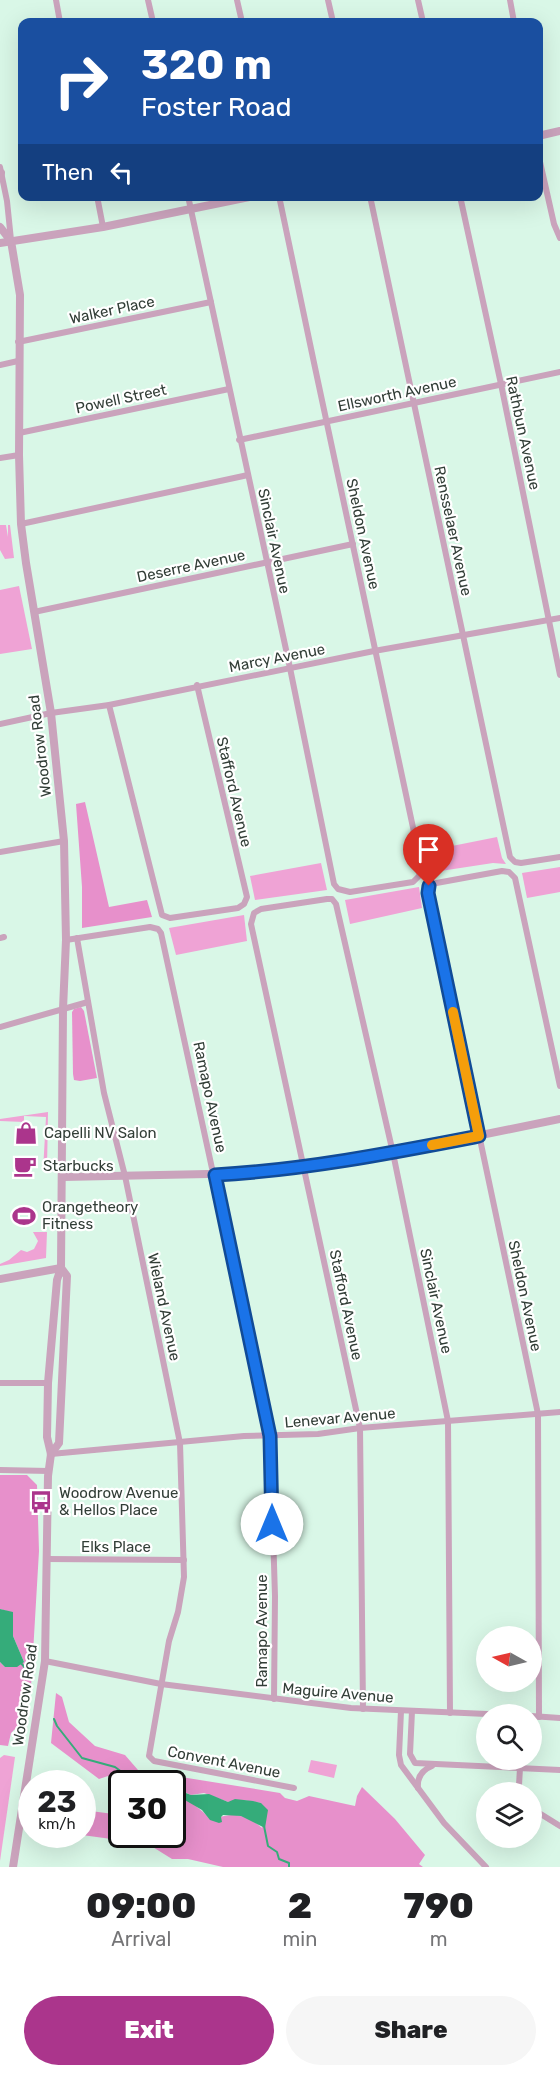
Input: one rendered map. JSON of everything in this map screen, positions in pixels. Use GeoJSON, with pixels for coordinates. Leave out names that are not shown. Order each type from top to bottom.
{"type":"FeatureCollection","features":[{"type":"Feature","properties":{"kind":"street"},"geometry":{"type":"LineString","coordinates":[[56,0],[59,18]]}},
{"type":"Feature","properties":{"kind":"street"},"geometry":{"type":"LineString","coordinates":[[148,0],[152,18]]}},
{"type":"Feature","properties":{"kind":"street"},"geometry":{"type":"LineString","coordinates":[[237,0],[241,18]]}},
{"type":"Feature","properties":{"kind":"street"},"geometry":{"type":"LineString","coordinates":[[328,0],[332,18]]}},
{"type":"Feature","properties":{"kind":"street"},"geometry":{"type":"LineString","coordinates":[[418,0],[422,18]]}},
{"type":"Feature","properties":{"kind":"street"},"geometry":{"type":"LineString","coordinates":[[510,0],[513,18]]}},
{"type":"Feature","properties":{"kind":"street"},"geometry":{"type":"LineString","coordinates":[[543,135],[560,131]]}},
{"type":"Feature","properties":{"kind":"street"},"geometry":{"type":"LineString","coordinates":[[0,172],[7,201],[11,241]]}},
{"type":"Feature","properties":{"kind":"street"},"geometry":{"type":"LineString","coordinates":[[543,175],[554,224],[560,238]]}},
{"type":"Feature","properties":{"kind":"street"},"geometry":{"type":"LineString","coordinates":[[98,201],[103,226]]}},
{"type":"Feature","properties":{"kind":"street","name":"Sinclair Avenue"},"geometry":{"type":"LineString","coordinates":[[189,201],[334,884],[338,889]]}},
{"type":"Feature","properties":{"kind":"street"},"geometry":{"type":"LineString","coordinates":[[0,243],[230,201]]}},
{"type":"Feature","properties":{"kind":"street","name":"Sheldon Avenue"},"geometry":{"type":"LineString","coordinates":[[280,201],[421,865],[419,876],[412,882],[350,892],[338,889]]}},
{"type":"Feature","properties":{"kind":"street","name":"Rensselaer Avenue"},"geometry":{"type":"LineString","coordinates":[[371,201],[510,857],[515,862],[521,863],[560,857]]}},
{"type":"Feature","properties":{"kind":"street","name":"Rathbun Avenue"},"geometry":{"type":"LineString","coordinates":[[461,201],[560,675]]}},
{"type":"Feature","properties":{"kind":"street","name":"Woodrow Road"},"geometry":{"type":"LineString","coordinates":[[0,227],[11,241],[20,295],[18,361],[21,524],[51,712],[64,841],[66,940],[63,1009],[61,1268],[57,1280],[48,1383],[47,1437],[51,1454],[45,1661],[13,1867]]}},
{"type":"Feature","properties":{"kind":"street","name":"Walker Place"},"geometry":{"type":"LineString","coordinates":[[18,342],[211,302]]}},
{"type":"Feature","properties":{"kind":"street"},"geometry":{"type":"LineString","coordinates":[[0,365],[18,361]]}},
{"type":"Feature","properties":{"kind":"street","name":"Ellsworth Avenue"},"geometry":{"type":"LineString","coordinates":[[239,440],[560,372]]}},
{"type":"Feature","properties":{"kind":"street","name":"Powell Street"},"geometry":{"type":"LineString","coordinates":[[19,433],[229,389]]}},
{"type":"Feature","properties":{"kind":"street"},"geometry":{"type":"LineString","coordinates":[[0,458],[19,455]]}},
{"type":"Feature","properties":{"kind":"street"},"geometry":{"type":"LineString","coordinates":[[21,524],[248,476]]}},
{"type":"Feature","properties":{"kind":"street","name":"Deserre Avenue"},"geometry":{"type":"LineString","coordinates":[[34,612],[353,544]]}},
{"type":"Feature","properties":{"kind":"street","name":"Marcy Avenue"},"geometry":{"type":"LineString","coordinates":[[0,724],[51,712],[108,705],[197,685],[560,618]]}},
{"type":"Feature","properties":{"kind":"street","name":"Stafford Avenue"},"geometry":{"type":"LineString","coordinates":[[108,705],[160,913],[170,918],[233,909],[244,904],[247,897],[197,685]]}},
{"type":"Feature","properties":{"kind":"street"},"geometry":{"type":"LineString","coordinates":[[0,852],[64,841]]}},
{"type":"Feature","properties":{"kind":"street","name":"Sheldon Avenue"},"geometry":{"type":"LineString","coordinates":[[539,1704],[538,1414],[428,893],[429,886],[438,882],[502,871],[509,872],[515,878],[560,1086]]}},
{"type":"Feature","properties":{"kind":"street","name":"Stafford Avenue"},"geometry":{"type":"LineString","coordinates":[[334,901],[327,899],[261,909],[254,913],[251,924],[360,1428],[363,1709]]}},
{"type":"Feature","properties":{"kind":"street","name":"Sinclair Avenue"},"geometry":{"type":"LineString","coordinates":[[334,901],[393,1153],[448,1421],[450,1713]]}},
{"type":"Feature","properties":{"kind":"street","name":"Ramapo Avenue"},"geometry":{"type":"LineString","coordinates":[[77,938],[150,927],[158,929],[161,933],[270,1436],[275,1596],[274,1699]]}},
{"type":"Feature","properties":{"kind":"street"},"geometry":{"type":"LineString","coordinates":[[66,940],[77,938]]}},
{"type":"Feature","properties":{"kind":"street","name":"Wieland Avenue"},"geometry":{"type":"LineString","coordinates":[[77,938],[104,1093],[124,1176],[180,1443],[184,1560],[182,1594],[169,1641],[149,1753],[150,1759]]}},
{"type":"Feature","properties":{"kind":"street"},"geometry":{"type":"LineString","coordinates":[[0,1027],[88,1002]]}},
{"type":"Feature","properties":{"kind":"street"},"geometry":{"type":"LineString","coordinates":[[63,1177],[257,1173],[393,1153],[560,1119]]}},
{"type":"Feature","properties":{"kind":"street"},"geometry":{"type":"LineString","coordinates":[[0,1279],[61,1268]]}},
{"type":"Feature","properties":{"kind":"street","name":"Woodrow Road"},"geometry":{"type":"LineString","coordinates":[[51,1454],[59,1443],[63,1381],[67,1276],[61,1268]]}},
{"type":"Feature","properties":{"kind":"street"},"geometry":{"type":"LineString","coordinates":[[0,1383],[63,1381]]}},
{"type":"Feature","properties":{"kind":"street","name":"Lenevar Avenue"},"geometry":{"type":"LineString","coordinates":[[51,1454],[244,1436],[318,1434],[360,1428],[560,1412]]}},
{"type":"Feature","properties":{"kind":"street"},"geometry":{"type":"LineString","coordinates":[[0,1470],[49,1470]]}},
{"type":"Feature","properties":{"kind":"street","name":"Elks Place"},"geometry":{"type":"LineString","coordinates":[[47,1559],[184,1560]]}},
{"type":"Feature","properties":{"kind":"street","name":"Maguire Avenue"},"geometry":{"type":"LineString","coordinates":[[45,1661],[161,1684],[274,1699],[363,1709],[476,1714]]}},
{"type":"Feature","properties":{"kind":"street"},"geometry":{"type":"LineString","coordinates":[[401,1711],[399,1755],[401,1765],[444,1823],[486,1867]]}},
{"type":"Feature","properties":{"kind":"street"},"geometry":{"type":"LineString","coordinates":[[412,1711],[410,1754],[412,1760],[418,1764],[476,1766]]}},
{"type":"Feature","properties":{"kind":"street"},"geometry":{"type":"LineString","coordinates":[[542,1717],[560,1718]]}},
{"type":"Feature","properties":{"kind":"street","name":"Convent Avenue"},"geometry":{"type":"LineString","coordinates":[[150,1759],[294,1788]]}},
{"type":"Feature","properties":{"kind":"street"},"geometry":{"type":"LineString","coordinates":[[418,1788],[420,1775],[426,1768],[435,1765]]}},
{"type":"Feature","properties":{"kind":"street"},"geometry":{"type":"LineString","coordinates":[[542,1769],[560,1770]]}},
{"type":"Feature","properties":{"kind":"street"},"geometry":{"type":"LineString","coordinates":[[542,1815],[560,1826]]}},
{"type":"Feature","properties":{"kind":"shaded area"},"geometry":{"type":"Polygon","coordinates":[[[0,525],[6,525],[8,537],[8,525],[10,525],[14,558],[5,559],[0,550],[0,525]]]}},
{"type":"Feature","properties":{"kind":"shaded area"},"geometry":{"type":"Polygon","coordinates":[[[19,586],[32,649],[0,654],[0,590],[19,586]]]}},
{"type":"Feature","properties":{"kind":"shaded area"},"geometry":{"type":"Polygon","coordinates":[[[85,802],[109,907],[147,900],[152,917],[82,928],[82,887],[76,804],[85,802]]]}},
{"type":"Feature","properties":{"kind":"shaded area"},"geometry":{"type":"Polygon","coordinates":[[[497,837],[502,858],[506,864],[493,863],[434,872],[430,875],[427,851],[497,837]]]}},
{"type":"Feature","properties":{"kind":"shaded area"},"geometry":{"type":"Polygon","coordinates":[[[321,863],[327,890],[255,900],[250,876],[321,863]]]}},
{"type":"Feature","properties":{"kind":"shaded area"},"geometry":{"type":"Polygon","coordinates":[[[560,867],[560,892],[527,898],[522,873],[560,867]]]}},
{"type":"Feature","properties":{"kind":"shaded area"},"geometry":{"type":"Polygon","coordinates":[[[419,887],[422,908],[350,924],[345,900],[419,887]]]}},
{"type":"Feature","properties":{"kind":"shaded area"},"geometry":{"type":"Polygon","coordinates":[[[244,915],[247,941],[176,955],[169,928],[244,915]]]}},
{"type":"Feature","properties":{"kind":"shaded area"},"geometry":{"type":"Polygon","coordinates":[[[81,1007],[84,1011],[97,1078],[80,1081],[74,1080],[73,1074],[72,1012],[81,1007]]]}},
{"type":"Feature","properties":{"kind":"shaded area"},"geometry":{"type":"Polygon","coordinates":[[[48,1112],[47,1169],[43,1171],[46,1117],[24,1116],[24,1122],[0,1121],[0,1119],[48,1112]]]}},
{"type":"Feature","properties":{"kind":"shaded area"},"geometry":{"type":"Polygon","coordinates":[[[33,1232],[47,1232],[46,1258],[0,1266],[21,1250],[27,1252],[34,1249],[38,1241],[33,1232]]]}},
{"type":"Feature","properties":{"kind":"shaded area"},"geometry":{"type":"Polygon","coordinates":[[[0,1475],[27,1475],[37,1485],[39,1551],[31,1687],[23,1721],[11,1733],[8,1746],[0,1745],[0,1662],[5,1667],[24,1662],[13,1636],[13,1613],[0,1609],[0,1475]]]}},
{"type":"Feature","properties":{"kind":"shaded area"},"geometry":{"type":"Polygon","coordinates":[[[0,1609],[13,1612],[13,1636],[24,1662],[17,1667],[5,1667],[0,1662],[0,1609]]]}},
{"type":"Feature","properties":{"kind":"shaded area"},"geometry":{"type":"Polygon","coordinates":[[[56,1693],[62,1697],[69,1722],[95,1746],[125,1755],[138,1770],[108,1770],[108,1776],[99,1779],[96,1777],[96,1770],[87,1770],[51,1743],[56,1693]]]}},
{"type":"Feature","properties":{"kind":"shaded area"},"geometry":{"type":"Polygon","coordinates":[[[4,1755],[15,1757],[0,1861],[0,1758],[4,1755]]]}},
{"type":"Feature","properties":{"kind":"shaded area"},"geometry":{"type":"Polygon","coordinates":[[[311,1760],[337,1765],[334,1778],[308,1772],[311,1760]]]}},
{"type":"Feature","properties":{"kind":"shaded area"},"geometry":{"type":"Polygon","coordinates":[[[186,1778],[280,1793],[285,1798],[297,1801],[309,1796],[355,1806],[362,1787],[395,1819],[425,1855],[419,1864],[423,1867],[223,1867],[188,1859],[172,1859],[154,1848],[186,1848],[186,1797],[210,1819],[243,1816],[262,1828],[261,1803],[243,1800],[228,1802],[204,1793],[191,1795],[186,1793],[186,1778]]]}},
{"type":"Feature","properties":{"kind":"shaded area"},"geometry":{"type":"Polygon","coordinates":[[[186,1793],[209,1794],[228,1802],[235,1799],[253,1801],[261,1803],[268,1810],[265,1828],[241,1816],[223,1815],[222,1822],[219,1823],[210,1820],[202,1810],[186,1801],[186,1793]]]}},
{"type":"Feature","properties":{"kind":"shaded area"},"geometry":{"type":"Polygon","coordinates":[[[96,1812],[108,1813],[108,1839],[96,1837],[96,1812]]]}},
{"type":"Feature","properties":{"kind":"waterway"},"geometry":{"type":"LineString","coordinates":[[20,1662],[27,1670]]}},
{"type":"Feature","properties":{"kind":"waterway"},"geometry":{"type":"LineString","coordinates":[[54,1719],[82,1758],[119,1770]]}},
{"type":"Feature","properties":{"kind":"waterway"},"geometry":{"type":"LineString","coordinates":[[264,1826],[268,1846],[277,1852],[279,1859],[289,1863],[289,1867]]}},
{"type":"Feature","properties":{"kind":"slow traffic"},"geometry":{"type":"LineString","coordinates":[[432,1145],[479,1136],[453,1012]]}},
{"type":"Feature","properties":{"kind":"place","name":"Capelli NV Salon"},"geometry":{"type":"Point","coordinates":[26,1133]}},
{"type":"Feature","properties":{"kind":"place","name":"Starbucks"},"geometry":{"type":"Point","coordinates":[25,1166]}},
{"type":"Feature","properties":{"kind":"place","name":"Orangetheory Fitness"},"geometry":{"type":"Point","coordinates":[24,1216]}},
{"type":"Feature","properties":{"kind":"place","name":"Woodrow Avenue & Hellos Place"},"geometry":{"type":"Point","coordinates":[41,1502]}},
{"type":"Feature","properties":{"kind":"route"},"geometry":{"type":"LineString","coordinates":[[272,1524],[270,1436],[215,1175],[304,1167],[479,1136],[428,893],[429,886]]}}]}
